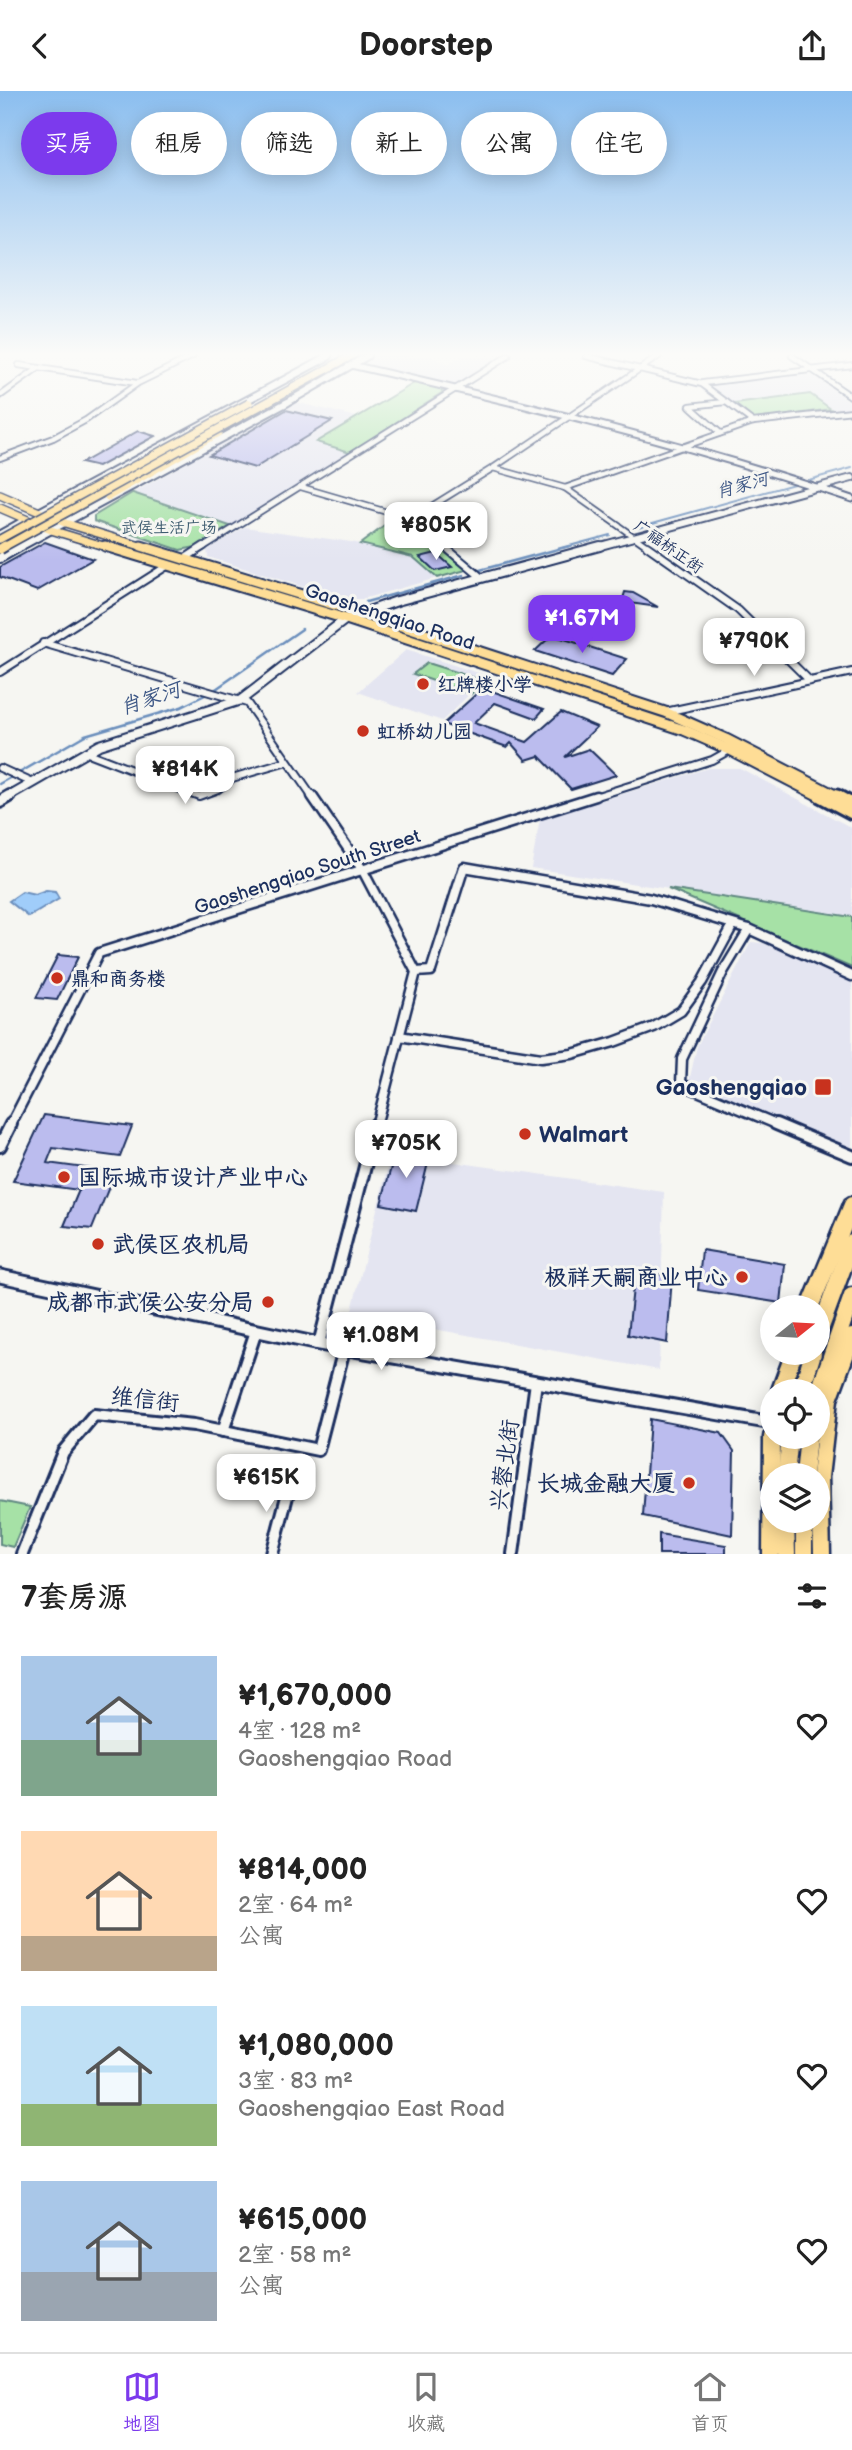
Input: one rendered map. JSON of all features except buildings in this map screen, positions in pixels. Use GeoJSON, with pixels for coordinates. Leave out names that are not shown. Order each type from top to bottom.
{"type":"FeatureCollection","features":[{"type":"Feature","properties":{"kind":"main road"},"geometry":{"type":"LineString","coordinates":[[0,536],[201,424]]}},
{"type":"Feature","properties":{"kind":"main road"},"geometry":{"type":"LineString","coordinates":[[0,536],[210,424]]}},
{"type":"Feature","properties":{"kind":"main road"},"geometry":{"type":"LineString","coordinates":[[0,549],[224,424]]}},
{"type":"Feature","properties":{"kind":"main road"},"geometry":{"type":"LineString","coordinates":[[0,558],[65,523],[229,424]]}},
{"type":"Feature","properties":{"kind":"main road"},"geometry":{"type":"LineString","coordinates":[[108,497],[151,477],[245,424]]}},
{"type":"Feature","properties":{"kind":"main road"},"geometry":{"type":"LineString","coordinates":[[0,802],[84,752],[118,737],[241,700],[346,619],[361,613],[852,478]]}},
{"type":"Feature","properties":{"kind":"main road","name":"Gaoshengqiao Road"},"geometry":{"type":"LineString","coordinates":[[0,495],[65,523],[361,613],[665,712],[726,739],[852,804]]}},
{"type":"Feature","properties":{"kind":"main road","name":"Gaoshengqiao Road"},"geometry":{"type":"LineString","coordinates":[[0,508],[51,530],[346,619],[631,712],[730,750],[852,813]]}},
{"type":"Feature","properties":{"kind":"main road"},"geometry":{"type":"LineString","coordinates":[[815,1295],[852,1205]]}},
{"type":"Feature","properties":{"kind":"main road"},"geometry":{"type":"LineString","coordinates":[[830,1303],[852,1243]]}},
{"type":"Feature","properties":{"kind":"main road"},"geometry":{"type":"LineString","coordinates":[[823,1379],[852,1296]]}},
{"type":"Feature","properties":{"kind":"main road"},"geometry":{"type":"LineString","coordinates":[[830,1396],[852,1337]]}},
{"type":"Feature","properties":{"kind":"main road"},"geometry":{"type":"LineString","coordinates":[[771,1554],[772,1449]]}},
{"type":"Feature","properties":{"kind":"main road"},"geometry":{"type":"LineString","coordinates":[[821,1449],[822,1554]]}},
{"type":"Feature","properties":{"kind":"main road"},"geometry":{"type":"LineString","coordinates":[[786,1533],[786,1554]]}},
{"type":"Feature","properties":{"kind":"main road"},"geometry":{"type":"LineString","coordinates":[[804,1533],[804,1554]]}},
{"type":"Feature","properties":{"kind":"street"},"geometry":{"type":"LineString","coordinates":[[0,458],[34,447],[78,424]]}},
{"type":"Feature","properties":{"kind":"street"},"geometry":{"type":"LineString","coordinates":[[183,560],[397,424]]}},
{"type":"Feature","properties":{"kind":"street"},"geometry":{"type":"LineString","coordinates":[[411,519],[560,424]]}},
{"type":"Feature","properties":{"kind":"street"},"geometry":{"type":"LineString","coordinates":[[589,424],[791,477],[852,499]]}},
{"type":"Feature","properties":{"kind":"street"},"geometry":{"type":"LineString","coordinates":[[710,424],[720,433]]}},
{"type":"Feature","properties":{"kind":"street"},"geometry":{"type":"LineString","coordinates":[[565,488],[746,424]]}},
{"type":"Feature","properties":{"kind":"street","name":"广福桥正街"},"geometry":{"type":"LineString","coordinates":[[493,468],[565,488],[738,610],[810,681]]}},
{"type":"Feature","properties":{"kind":"street"},"geometry":{"type":"LineString","coordinates":[[301,487],[411,519],[482,578]]}},
{"type":"Feature","properties":{"kind":"street"},"geometry":{"type":"LineString","coordinates":[[0,672],[167,566]]}},
{"type":"Feature","properties":{"kind":"street"},"geometry":{"type":"LineString","coordinates":[[43,643],[247,703],[362,869],[416,972],[319,1344]]}},
{"type":"Feature","properties":{"kind":"street"},"geometry":{"type":"LineString","coordinates":[[665,712],[852,673]]}},
{"type":"Feature","properties":{"kind":"street","name":"Gaoshengqiao South Street"},"geometry":{"type":"LineString","coordinates":[[0,1146],[99,953],[712,760],[730,750]]}},
{"type":"Feature","properties":{"kind":"street"},"geometry":{"type":"LineString","coordinates":[[84,752],[199,796],[218,789],[232,778],[287,762]]}},
{"type":"Feature","properties":{"kind":"street"},"geometry":{"type":"LineString","coordinates":[[0,768],[33,783]]}},
{"type":"Feature","properties":{"kind":"street"},"geometry":{"type":"LineString","coordinates":[[416,972],[431,971],[464,867],[651,899],[749,929],[852,976]]}},
{"type":"Feature","properties":{"kind":"street"},"geometry":{"type":"LineString","coordinates":[[399,1036],[544,1058],[607,1045],[649,1031],[681,1011],[704,978],[733,925]]}},
{"type":"Feature","properties":{"kind":"street"},"geometry":{"type":"LineString","coordinates":[[749,929],[723,972],[682,1059],[681,1084],[852,1156]]}},
{"type":"Feature","properties":{"kind":"street"},"geometry":{"type":"LineString","coordinates":[[0,1276],[344,1349],[760,1421]]}},
{"type":"Feature","properties":{"kind":"street"},"geometry":{"type":"LineString","coordinates":[[223,1431],[256,1331]]}},
{"type":"Feature","properties":{"kind":"street","name":"维信街"},"geometry":{"type":"LineString","coordinates":[[22,1554],[63,1452],[94,1415],[223,1431],[318,1450],[344,1349]]}},
{"type":"Feature","properties":{"kind":"street","name":"兴蓉北街"},"geometry":{"type":"LineString","coordinates":[[513,1554],[536,1382]]}},
{"type":"Feature","properties":{"kind":"street"},"geometry":{"type":"LineString","coordinates":[[272,1554],[291,1481]]}},
{"type":"Feature","properties":{"kind":"shaded area"},"geometry":{"type":"Polygon","coordinates":[[[255,424],[345,424],[316,441],[350,452],[230,526],[133,493],[255,424]]]}},
{"type":"Feature","properties":{"kind":"shaded area"},"geometry":{"type":"Polygon","coordinates":[[[245,527],[351,542],[413,557],[437,578],[362,599],[342,599],[208,557],[207,550],[245,527]]]}},
{"type":"Feature","properties":{"kind":"shaded area","name":"红牌楼小学"},"geometry":{"type":"Polygon","coordinates":[[[406,650],[488,676],[442,721],[358,692],[406,650]]]}},
{"type":"Feature","properties":{"kind":"shaded area"},"geometry":{"type":"Polygon","coordinates":[[[708,768],[740,768],[852,828],[852,917],[531,868],[540,819],[708,768]]]}},
{"type":"Feature","properties":{"kind":"shaded area"},"geometry":{"type":"Polygon","coordinates":[[[751,942],[763,943],[852,981],[852,1146],[689,1082],[697,1046],[751,942]]]}},
{"type":"Feature","properties":{"kind":"shaded area"},"geometry":{"type":"Polygon","coordinates":[[[391,1153],[664,1192],[659,1370],[351,1314],[391,1153]]]}},
{"type":"Feature","properties":{"kind":"green space"},"geometry":{"type":"Polygon","coordinates":[[[346,424],[393,424],[350,452],[316,442],[346,424]]]}},
{"type":"Feature","properties":{"kind":"green space","name":"武侯生活广场"},"geometry":{"type":"Polygon","coordinates":[[[132,493],[230,526],[196,547],[180,550],[94,521],[94,516],[132,493]]]}},
{"type":"Feature","properties":{"kind":"green space"},"geometry":{"type":"Polygon","coordinates":[[[395,518],[408,521],[466,570],[437,578],[413,557],[360,544],[395,518]]]}},
{"type":"Feature","properties":{"kind":"green space"},"geometry":{"type":"Polygon","coordinates":[[[427,663],[484,681],[471,694],[413,674],[427,663]]]}},
{"type":"Feature","properties":{"kind":"green space"},"geometry":{"type":"Polygon","coordinates":[[[668,889],[852,917],[852,968],[668,889]]]}},
{"type":"Feature","properties":{"kind":"green space"},"geometry":{"type":"Polygon","coordinates":[[[0,1501],[30,1507],[13,1547],[0,1544],[0,1501]]]}},
{"type":"Feature","properties":{"kind":"water"},"geometry":{"type":"Polygon","coordinates":[[[46,891],[55,892],[59,899],[29,917],[9,901],[22,892],[35,895],[46,891]]]}},
{"type":"Feature","properties":{"kind":"waterway","name":"肖家河"},"geometry":{"type":"LineString","coordinates":[[638,527],[852,468]]}},
{"type":"Feature","properties":{"kind":"waterway","name":"肖家河"},"geometry":{"type":"LineString","coordinates":[[562,548],[610,535]]}},
{"type":"Feature","properties":{"kind":"waterway","name":"肖家河"},"geometry":{"type":"LineString","coordinates":[[480,570],[569,546]]}},
{"type":"Feature","properties":{"kind":"waterway","name":"肖家河"},"geometry":{"type":"LineString","coordinates":[[366,602],[464,575]]}},
{"type":"Feature","properties":{"kind":"waterway","name":"肖家河"},"geometry":{"type":"LineString","coordinates":[[213,691],[302,629]]}},
{"type":"Feature","properties":{"kind":"waterway","name":"肖家河"},"geometry":{"type":"LineString","coordinates":[[0,784],[85,735],[181,707],[207,694]]}},
{"type":"Feature","properties":{"kind":"place","name":"红牌楼小学"},"geometry":{"type":"Point","coordinates":[423,684]}},
{"type":"Feature","properties":{"kind":"place","name":"虹桥幼儿园"},"geometry":{"type":"Point","coordinates":[363,731]}},
{"type":"Feature","properties":{"kind":"place","name":"鼎和商务楼"},"geometry":{"type":"Point","coordinates":[57,978]}},
{"type":"Feature","properties":{"kind":"place","name":"Gaoshengqiao"},"geometry":{"type":"Point","coordinates":[823,1087]}},
{"type":"Feature","properties":{"kind":"place","name":"Walmart"},"geometry":{"type":"Point","coordinates":[525,1134]}},
{"type":"Feature","properties":{"kind":"place","name":"国际城市设计产业中心"},"geometry":{"type":"Point","coordinates":[64,1177]}},
{"type":"Feature","properties":{"kind":"place","name":"武侯区农机局"},"geometry":{"type":"Point","coordinates":[98,1244]}},
{"type":"Feature","properties":{"kind":"place","name":"极祥天嗣商业中心"},"geometry":{"type":"Point","coordinates":[742,1277]}},
{"type":"Feature","properties":{"kind":"place","name":"成都市武侯公安分局"},"geometry":{"type":"Point","coordinates":[268,1302]}},
{"type":"Feature","properties":{"kind":"place","name":"长城金融大厦"},"geometry":{"type":"Point","coordinates":[689,1483]}}]}
